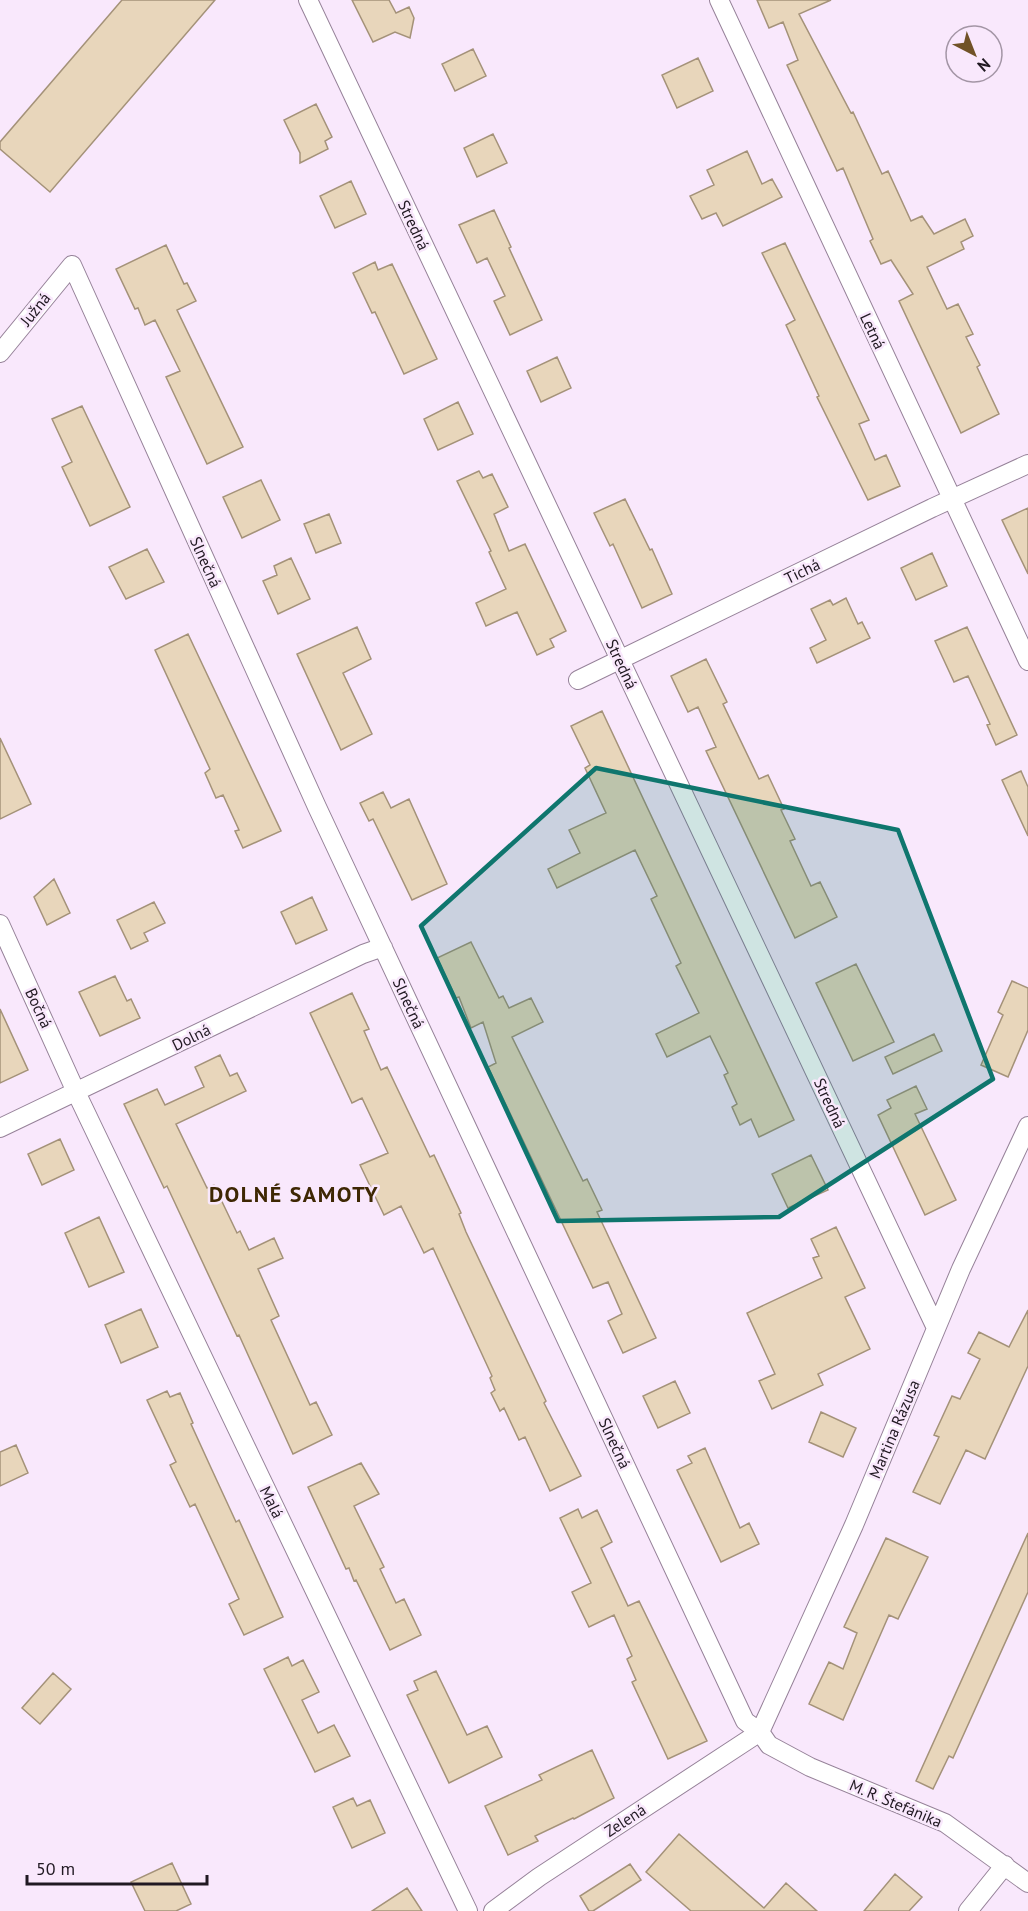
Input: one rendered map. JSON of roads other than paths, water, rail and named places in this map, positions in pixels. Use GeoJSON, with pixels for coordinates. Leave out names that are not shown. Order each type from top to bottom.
{"type":"FeatureCollection","features":[{"type":"Feature","properties":{"kind":"street","name":"Stredná"},"geometry":{"type":"LineString","coordinates":[[308,0],[936,1328]]}},
{"type":"Feature","properties":{"kind":"street","name":"Letná"},"geometry":{"type":"LineString","coordinates":[[719,0],[1028,661]]}},
{"type":"Feature","properties":{"kind":"street","name":"Južná"},"geometry":{"type":"LineString","coordinates":[[0,353],[72,266]]}},
{"type":"Feature","properties":{"kind":"street","name":"Slnečná"},"geometry":{"type":"LineString","coordinates":[[72,266],[317,807],[745,1721],[759,1732]]}},
{"type":"Feature","properties":{"kind":"street","name":"Tichá"},"geometry":{"type":"LineString","coordinates":[[578,680],[1028,464]]}},
{"type":"Feature","properties":{"kind":"street","name":"Bočná"},"geometry":{"type":"LineString","coordinates":[[0,924],[76,1092]]}},
{"type":"Feature","properties":{"kind":"street","name":"Dolná"},"geometry":{"type":"LineString","coordinates":[[0,1128],[383,946]]}},
{"type":"Feature","properties":{"kind":"street","name":"Malá"},"geometry":{"type":"LineString","coordinates":[[76,1092],[468,1911]]}},
{"type":"Feature","properties":{"kind":"street","name":"Martina Rázusa"},"geometry":{"type":"LineString","coordinates":[[759,1732],[854,1525],[961,1269],[1028,1126]]}},
{"type":"Feature","properties":{"kind":"street","name":"M. R. Štefánika"},"geometry":{"type":"LineString","coordinates":[[759,1732],[769,1745],[810,1767],[945,1823],[1028,1883]]}},
{"type":"Feature","properties":{"kind":"street","name":"Zelená"},"geometry":{"type":"LineString","coordinates":[[493,1911],[539,1877],[759,1732]]}},
{"type":"Feature","properties":{"kind":"street"},"geometry":{"type":"LineString","coordinates":[[968,1911],[1005,1865]]}},
{"type":"Feature","properties":{"kind":"district","name":"DOLNÉ SAMOTY"},"geometry":{"type":"Point","coordinates":[294,1194]}}]}
